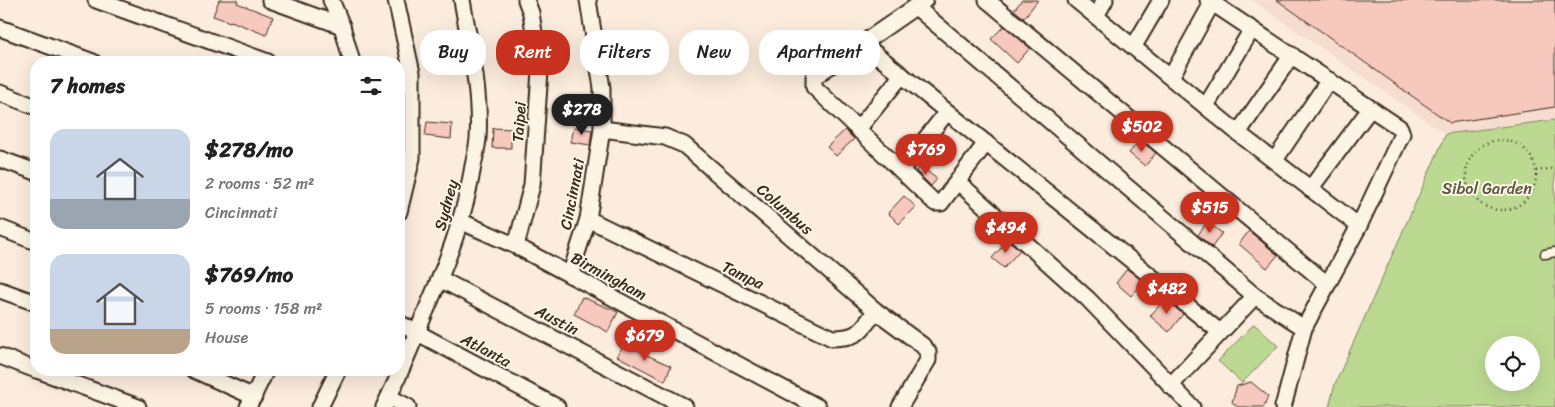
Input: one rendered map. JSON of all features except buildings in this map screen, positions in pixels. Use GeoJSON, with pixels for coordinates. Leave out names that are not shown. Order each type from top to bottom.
{"type":"FeatureCollection","features":[{"type":"Feature","properties":{"kind":"street"},"geometry":{"type":"LineString","coordinates":[[96,0],[251,56]]}},
{"type":"Feature","properties":{"kind":"street"},"geometry":{"type":"LineString","coordinates":[[270,0],[342,26]]}},
{"type":"Feature","properties":{"kind":"street"},"geometry":{"type":"LineString","coordinates":[[331,0],[342,26],[350,56]]}},
{"type":"Feature","properties":{"kind":"street"},"geometry":{"type":"LineString","coordinates":[[396,0],[412,73],[412,158],[405,187]]}},
{"type":"Feature","properties":{"kind":"street","name":"Sydney"},"geometry":{"type":"LineString","coordinates":[[405,361],[440,279],[466,203],[478,140],[473,62],[462,0]]}},
{"type":"Feature","properties":{"kind":"street","name":"Taipei"},"geometry":{"type":"LineString","coordinates":[[516,246],[532,185],[540,71],[531,13],[526,0]]}},
{"type":"Feature","properties":{"kind":"street","name":"Cincinnati"},"geometry":{"type":"LineString","coordinates":[[570,275],[588,219],[602,129],[602,88],[588,0]]}},
{"type":"Feature","properties":{"kind":"street"},"geometry":{"type":"LineString","coordinates":[[987,0],[1327,284]]}},
{"type":"Feature","properties":{"kind":"street"},"geometry":{"type":"LineString","coordinates":[[1076,0],[1238,133],[1359,226]]}},
{"type":"Feature","properties":{"kind":"street"},"geometry":{"type":"LineString","coordinates":[[1096,16],[1105,0]]}},
{"type":"Feature","properties":{"kind":"street"},"geometry":{"type":"LineString","coordinates":[[1134,46],[1161,0]]}},
{"type":"Feature","properties":{"kind":"street"},"geometry":{"type":"LineString","coordinates":[[1171,77],[1210,1],[1400,128],[1402,134],[1359,226],[1304,328],[1283,407]]}},
{"type":"Feature","properties":{"kind":"street"},"geometry":{"type":"LineString","coordinates":[[880,31],[921,3],[1255,296],[1304,328]]}},
{"type":"Feature","properties":{"kind":"street"},"geometry":{"type":"LineString","coordinates":[[0,28],[77,56]]}},
{"type":"Feature","properties":{"kind":"street"},"geometry":{"type":"LineString","coordinates":[[1206,106],[1252,29]]}},
{"type":"Feature","properties":{"kind":"street"},"geometry":{"type":"LineString","coordinates":[[1238,133],[1292,55]]}},
{"type":"Feature","properties":{"kind":"street"},"geometry":{"type":"LineString","coordinates":[[880,57],[1220,332]]}},
{"type":"Feature","properties":{"kind":"street"},"geometry":{"type":"LineString","coordinates":[[817,75],[814,77],[814,86],[935,203],[941,203],[986,143]]}},
{"type":"Feature","properties":{"kind":"street"},"geometry":{"type":"LineString","coordinates":[[858,129],[902,75]]}},
{"type":"Feature","properties":{"kind":"street"},"geometry":{"type":"LineString","coordinates":[[1275,160],[1329,80]]}},
{"type":"Feature","properties":{"kind":"street"},"geometry":{"type":"LineString","coordinates":[[0,93],[30,105]]}},
{"type":"Feature","properties":{"kind":"street"},"geometry":{"type":"LineString","coordinates":[[1310,189],[1370,109]]}},
{"type":"Feature","properties":{"kind":"street"},"geometry":{"type":"LineString","coordinates":[[901,170],[948,112]]}},
{"type":"Feature","properties":{"kind":"street","name":"Columbus"},"geometry":{"type":"LineString","coordinates":[[602,129],[665,137],[684,145],[876,311],[922,345],[928,352],[928,360],[900,407]]}},
{"type":"Feature","properties":{"kind":"street"},"geometry":{"type":"LineString","coordinates":[[0,159],[30,170]]}},
{"type":"Feature","properties":{"kind":"street"},"geometry":{"type":"LineString","coordinates":[[958,182],[1088,299],[1192,407]]}},
{"type":"Feature","properties":{"kind":"street","name":"Tampa"},"geometry":{"type":"LineString","coordinates":[[588,219],[832,338],[845,338],[856,335],[876,311]]}},
{"type":"Feature","properties":{"kind":"street","name":"Birmingham"},"geometry":{"type":"LineString","coordinates":[[460,221],[516,246],[818,407]]}},
{"type":"Feature","properties":{"kind":"street"},"geometry":{"type":"LineString","coordinates":[[0,228],[30,240]]}},
{"type":"Feature","properties":{"kind":"street","name":"Austin"},"geometry":{"type":"LineString","coordinates":[[440,279],[685,407]]}},
{"type":"Feature","properties":{"kind":"street"},"geometry":{"type":"LineString","coordinates":[[0,290],[30,301]]}},
{"type":"Feature","properties":{"kind":"street"},"geometry":{"type":"LineString","coordinates":[[1170,386],[1255,296]]}},
{"type":"Feature","properties":{"kind":"street","name":"Atlanta"},"geometry":{"type":"LineString","coordinates":[[405,326],[557,407]]}},
{"type":"Feature","properties":{"kind":"street"},"geometry":{"type":"LineString","coordinates":[[0,356],[30,367]]}},
{"type":"Feature","properties":{"kind":"street"},"geometry":{"type":"LineString","coordinates":[[53,376],[138,407]]}},
{"type":"Feature","properties":{"kind":"street"},"geometry":{"type":"LineString","coordinates":[[205,376],[251,402],[263,376]]}},
{"type":"Feature","properties":{"kind":"street"},"geometry":{"type":"LineString","coordinates":[[320,407],[335,376]]}},
{"type":"Feature","properties":{"kind":"street","name":"Sydney"},"geometry":{"type":"LineString","coordinates":[[387,402],[399,376]]}},
{"type":"Feature","properties":{"kind":"street"},"geometry":{"type":"LineString","coordinates":[[387,402],[408,407]]}},
{"type":"Feature","properties":{"kind":"lane"},"geometry":{"type":"LineString","coordinates":[[1545,254],[1555,252]]}},
{"type":"Feature","properties":{"kind":"path"},"geometry":{"type":"LineString","coordinates":[[1498,140],[1510,141],[1521,146],[1530,154],[1535,164],[1536,172],[1535,187],[1529,197],[1511,209],[1500,210],[1488,208],[1478,202],[1471,194],[1467,183],[1466,171],[1476,150],[1486,143],[1498,140]]}},
{"type":"Feature","properties":{"kind":"path"},"geometry":{"type":"LineString","coordinates":[[1536,172],[1555,168]]}},
{"type":"Feature","properties":{"kind":"shaded area"},"geometry":{"type":"Polygon","coordinates":[[[1252,0],[1555,0],[1555,120],[1446,134],[1252,0]]]}},
{"type":"Feature","properties":{"kind":"green space","name":"Sibol Garden"},"geometry":{"type":"Polygon","coordinates":[[[1555,120],[1555,407],[1329,407],[1335,384],[1446,134],[1555,120]]]}},
{"type":"Feature","properties":{"kind":"green space"},"geometry":{"type":"Polygon","coordinates":[[[1254,324],[1278,346],[1242,383],[1218,361],[1254,324]]]}}]}
